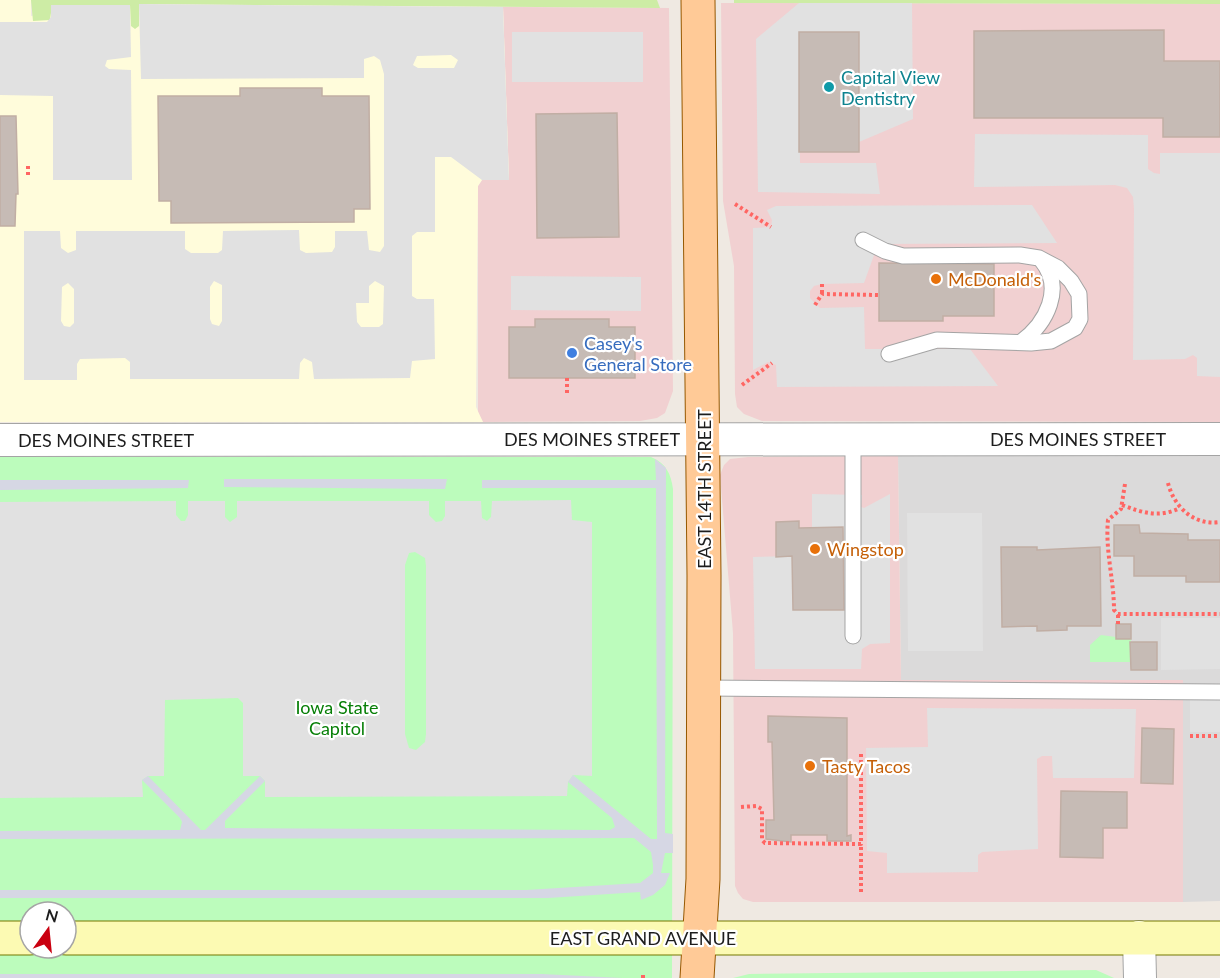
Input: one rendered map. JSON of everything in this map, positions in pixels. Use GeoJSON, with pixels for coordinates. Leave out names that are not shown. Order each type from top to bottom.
{"type":"FeatureCollection","features":[{"type":"Feature","properties":{"kind":"main road","name":"EAST 14TH STREET"},"geometry":{"type":"LineString","coordinates":[[697,978],[703,879],[704,688],[698,0]]}},
{"type":"Feature","properties":{"kind":"main road"},"geometry":{"type":"LineString","coordinates":[[0,938],[18,938]]}},
{"type":"Feature","properties":{"kind":"main road","name":"EAST GRAND AVENUE"},"geometry":{"type":"LineString","coordinates":[[78,938],[1220,938]]}},
{"type":"Feature","properties":{"kind":"street","name":"DES MOINES STREET"},"geometry":{"type":"LineString","coordinates":[[0,440],[1220,439]]}},
{"type":"Feature","properties":{"kind":"street"},"geometry":{"type":"LineString","coordinates":[[1139,937],[1140,978]]}},
{"type":"Feature","properties":{"kind":"lane"},"geometry":{"type":"LineString","coordinates":[[863,240],[885,251],[903,256],[1020,255],[1039,258],[1058,268],[1071,281],[1079,294],[1080,319],[1075,328],[1051,340],[1021,342],[937,340],[889,354]]}},
{"type":"Feature","properties":{"kind":"lane"},"geometry":{"type":"LineString","coordinates":[[1021,342],[1033,333],[1043,318],[1054,286],[1051,272],[1039,258]]}},
{"type":"Feature","properties":{"kind":"lane"},"geometry":{"type":"LineString","coordinates":[[853,439],[853,636]]}},
{"type":"Feature","properties":{"kind":"lane"},"geometry":{"type":"LineString","coordinates":[[704,688],[1220,692]]}},
{"type":"Feature","properties":{"kind":"path"},"geometry":{"type":"LineString","coordinates":[[28,166],[28,175]]}},
{"type":"Feature","properties":{"kind":"path"},"geometry":{"type":"LineString","coordinates":[[735,204],[771,227]]}},
{"type":"Feature","properties":{"kind":"path"},"geometry":{"type":"LineString","coordinates":[[815,304],[822,294],[822,284]]}},
{"type":"Feature","properties":{"kind":"path"},"geometry":{"type":"LineString","coordinates":[[822,294],[879,295]]}},
{"type":"Feature","properties":{"kind":"path"},"geometry":{"type":"LineString","coordinates":[[742,385],[772,363]]}},
{"type":"Feature","properties":{"kind":"path"},"geometry":{"type":"LineString","coordinates":[[567,378],[567,393]]}},
{"type":"Feature","properties":{"kind":"path"},"geometry":{"type":"LineString","coordinates":[[1168,483],[1172,497],[1192,518],[1220,522]]}},
{"type":"Feature","properties":{"kind":"path"},"geometry":{"type":"LineString","coordinates":[[1118,624],[1118,614],[1114,610],[1113,571],[1108,561],[1108,520],[1122,505],[1125,484]]}},
{"type":"Feature","properties":{"kind":"path"},"geometry":{"type":"LineString","coordinates":[[1122,505],[1153,515],[1168,514],[1180,508]]}},
{"type":"Feature","properties":{"kind":"path"},"geometry":{"type":"LineString","coordinates":[[1118,614],[1220,614]]}},
{"type":"Feature","properties":{"kind":"path"},"geometry":{"type":"LineString","coordinates":[[1190,736],[1220,736]]}},
{"type":"Feature","properties":{"kind":"path"},"geometry":{"type":"LineString","coordinates":[[861,752],[861,892]]}},
{"type":"Feature","properties":{"kind":"path"},"geometry":{"type":"LineString","coordinates":[[741,807],[756,806],[762,809],[762,840],[765,843],[861,844]]}},
{"type":"Feature","properties":{"kind":"shaded area"},"geometry":{"type":"Polygon","coordinates":[[[0,0],[31,0],[31,16],[139,4],[503,7],[509,180],[482,180],[478,186],[476,407],[483,422],[0,422],[0,0]]]}},
{"type":"Feature","properties":{"kind":"shaded area"},"geometry":{"type":"Polygon","coordinates":[[[721,3],[1220,4],[1220,422],[762,421],[744,414],[737,407],[735,394],[734,266],[723,201],[721,3]]]}},
{"type":"Feature","properties":{"kind":"shaded area"},"geometry":{"type":"Polygon","coordinates":[[[799,3],[912,3],[913,119],[859,142],[859,32],[799,32],[800,163],[876,163],[880,194],[758,192],[756,39],[799,3]]]}},
{"type":"Feature","properties":{"kind":"shaded area"},"geometry":{"type":"Polygon","coordinates":[[[139,4],[503,7],[509,180],[482,180],[451,157],[435,157],[435,232],[417,232],[412,236],[412,296],[417,299],[434,299],[435,359],[412,361],[410,378],[314,379],[312,362],[304,358],[300,363],[299,379],[130,379],[130,362],[125,358],[80,359],[77,364],[77,380],[24,380],[24,231],[60,231],[61,248],[68,253],[76,250],[76,231],[185,231],[185,249],[191,253],[218,253],[222,250],[223,231],[299,230],[300,250],[306,253],[332,252],[335,247],[335,231],[367,231],[369,250],[380,252],[384,246],[384,74],[380,60],[374,56],[364,59],[364,78],[141,79],[139,4]],[[451,55],[417,56],[413,65],[418,68],[454,68],[458,60],[451,55]],[[214,281],[210,287],[210,319],[212,324],[219,326],[222,321],[222,285],[214,281]],[[375,281],[369,286],[369,303],[356,303],[357,322],[361,327],[379,327],[383,324],[384,286],[375,281]],[[68,283],[62,287],[61,321],[64,326],[70,327],[74,323],[74,289],[68,283]]]}},
{"type":"Feature","properties":{"kind":"shaded area"},"geometry":{"type":"Polygon","coordinates":[[[51,5],[130,5],[131,57],[107,60],[105,66],[109,69],[131,70],[132,180],[53,180],[53,96],[0,95],[0,22],[47,22],[51,17],[51,5]]]}},
{"type":"Feature","properties":{"kind":"shaded area"},"geometry":{"type":"Polygon","coordinates":[[[503,7],[669,8],[673,391],[665,413],[657,418],[640,421],[483,422],[478,414],[478,186],[482,180],[509,179],[503,7]]]}},
{"type":"Feature","properties":{"kind":"shaded area"},"geometry":{"type":"Polygon","coordinates":[[[512,32],[643,32],[643,82],[512,82],[512,32]]]}},
{"type":"Feature","properties":{"kind":"shaded area"},"geometry":{"type":"Polygon","coordinates":[[[975,134],[1148,135],[1148,169],[1160,174],[1160,153],[1220,153],[1220,377],[1197,376],[1197,358],[1193,355],[1185,359],[1133,360],[1134,209],[1133,197],[1127,188],[1115,185],[974,187],[975,134]]]}},
{"type":"Feature","properties":{"kind":"shaded area"},"geometry":{"type":"Polygon","coordinates":[[[1032,205],[1057,243],[878,244],[864,283],[822,284],[814,286],[810,291],[810,298],[820,308],[864,307],[865,349],[970,349],[998,386],[777,387],[776,365],[768,362],[753,370],[753,228],[771,227],[772,220],[767,210],[776,206],[1032,205]]]}},
{"type":"Feature","properties":{"kind":"shaded area"},"geometry":{"type":"Polygon","coordinates":[[[511,276],[641,277],[641,311],[511,310],[511,276]]]}},
{"type":"Feature","properties":{"kind":"shaded area"},"geometry":{"type":"Polygon","coordinates":[[[898,456],[1220,456],[1220,901],[1183,902],[1182,680],[901,680],[898,456]]]}},
{"type":"Feature","properties":{"kind":"shaded area"},"geometry":{"type":"Polygon","coordinates":[[[898,456],[901,680],[1183,680],[1183,902],[753,902],[743,899],[738,893],[735,886],[733,633],[720,475],[724,465],[730,459],[748,457],[898,456]]]}},
{"type":"Feature","properties":{"kind":"shaded area"},"geometry":{"type":"Polygon","coordinates":[[[655,459],[666,468],[665,833],[673,834],[673,853],[665,853],[661,873],[670,873],[665,885],[653,895],[641,900],[640,892],[548,898],[0,898],[0,890],[526,890],[640,883],[653,873],[653,865],[651,852],[634,838],[0,839],[0,831],[180,830],[182,822],[180,818],[142,780],[148,776],[201,830],[205,830],[260,776],[265,781],[225,821],[225,828],[610,830],[615,827],[612,818],[568,782],[573,775],[651,839],[657,839],[656,488],[482,488],[482,480],[656,480],[655,459]]]}},
{"type":"Feature","properties":{"kind":"shaded area"},"geometry":{"type":"Polygon","coordinates":[[[224,479],[447,479],[445,489],[224,487],[224,479]]]}},
{"type":"Feature","properties":{"kind":"shaded area"},"geometry":{"type":"Polygon","coordinates":[[[0,480],[189,480],[188,488],[0,490],[0,480]]]}},
{"type":"Feature","properties":{"kind":"shaded area"},"geometry":{"type":"Polygon","coordinates":[[[812,494],[862,495],[861,507],[864,508],[890,494],[890,643],[870,644],[862,649],[861,669],[755,669],[753,557],[792,556],[793,610],[844,610],[843,528],[812,528],[812,494]]]}},
{"type":"Feature","properties":{"kind":"shaded area"},"geometry":{"type":"Polygon","coordinates":[[[571,500],[572,520],[592,522],[592,776],[573,775],[568,782],[567,796],[265,797],[265,781],[260,776],[243,776],[243,703],[238,698],[165,700],[164,776],[148,776],[142,780],[143,797],[0,798],[0,502],[176,501],[176,515],[181,521],[185,521],[188,515],[188,501],[225,501],[225,517],[230,522],[237,517],[237,501],[429,501],[429,515],[436,522],[442,521],[445,516],[445,501],[481,501],[482,518],[487,521],[491,517],[492,501],[571,500]],[[415,552],[409,553],[405,565],[405,734],[409,748],[416,750],[425,742],[426,734],[425,558],[415,552]]]}},
{"type":"Feature","properties":{"kind":"shaded area"},"geometry":{"type":"Polygon","coordinates":[[[907,513],[982,513],[983,651],[908,651],[907,513]]]}},
{"type":"Feature","properties":{"kind":"shaded area"},"geometry":{"type":"Polygon","coordinates":[[[1161,618],[1220,618],[1220,669],[1161,670],[1161,618]]]}},
{"type":"Feature","properties":{"kind":"shaded area"},"geometry":{"type":"Polygon","coordinates":[[[1190,695],[1220,695],[1220,732],[1190,732],[1190,695]]]}},
{"type":"Feature","properties":{"kind":"shaded area"},"geometry":{"type":"Polygon","coordinates":[[[927,708],[1136,709],[1134,778],[1053,778],[1052,756],[1042,756],[1037,759],[1038,849],[982,852],[978,855],[978,872],[887,873],[887,853],[867,851],[866,748],[928,747],[927,708]]]}},
{"type":"Feature","properties":{"kind":"shaded area"},"geometry":{"type":"Polygon","coordinates":[[[0,974],[542,974],[623,978],[0,978],[0,974]]]}},
{"type":"Feature","properties":{"kind":"green space"},"geometry":{"type":"Polygon","coordinates":[[[31,0],[657,0],[660,8],[139,4],[139,26],[135,29],[131,26],[130,5],[52,5],[50,20],[33,21],[31,0]]]}},
{"type":"Feature","properties":{"kind":"green space"},"geometry":{"type":"Polygon","coordinates":[[[734,0],[1220,0],[1220,4],[734,3],[734,0]]]}},
{"type":"Feature","properties":{"kind":"green space","name":"Iowa State Capitol"},"geometry":{"type":"Polygon","coordinates":[[[0,457],[651,457],[656,459],[669,474],[673,489],[672,978],[0,978],[0,457]]]}},
{"type":"Feature","properties":{"kind":"green space"},"geometry":{"type":"Polygon","coordinates":[[[1101,635],[1131,639],[1131,662],[1090,662],[1090,645],[1101,635]]]}},
{"type":"Feature","properties":{"kind":"green space"},"geometry":{"type":"Polygon","coordinates":[[[1096,970],[1114,978],[733,978],[749,974],[1096,970]]]}},
{"type":"Feature","properties":{"kind":"building"},"geometry":{"type":"Polygon","coordinates":[[[1164,30],[1164,61],[1220,61],[1220,137],[1163,137],[1163,118],[974,118],[974,31],[1164,30]]]}},
{"type":"Feature","properties":{"kind":"building","name":"Capital View Dentistry"},"geometry":{"type":"Polygon","coordinates":[[[799,32],[859,32],[859,152],[799,152],[799,32]]]}},
{"type":"Feature","properties":{"kind":"building"},"geometry":{"type":"Polygon","coordinates":[[[240,88],[322,88],[322,96],[369,96],[370,209],[354,209],[354,222],[171,223],[171,201],[159,201],[158,96],[240,96],[240,88]]]}},
{"type":"Feature","properties":{"kind":"building"},"geometry":{"type":"Polygon","coordinates":[[[617,113],[619,237],[537,238],[536,114],[617,113]]]}},
{"type":"Feature","properties":{"kind":"building"},"geometry":{"type":"Polygon","coordinates":[[[0,116],[16,116],[18,194],[16,194],[15,226],[0,226],[0,116]]]}},
{"type":"Feature","properties":{"kind":"building","name":"McDonald's"},"geometry":{"type":"Polygon","coordinates":[[[879,263],[994,264],[994,316],[943,316],[943,321],[879,321],[879,263]]]}},
{"type":"Feature","properties":{"kind":"building","name":"Casey's General Store"},"geometry":{"type":"Polygon","coordinates":[[[535,319],[609,319],[609,327],[635,327],[635,378],[509,378],[509,327],[535,327],[535,319]]]}},
{"type":"Feature","properties":{"kind":"building"},"geometry":{"type":"Polygon","coordinates":[[[799,521],[799,528],[843,527],[844,610],[793,610],[792,556],[776,557],[776,522],[799,521]]]}},
{"type":"Feature","properties":{"kind":"building"},"geometry":{"type":"Polygon","coordinates":[[[1114,525],[1139,525],[1140,533],[1188,534],[1188,540],[1220,540],[1220,582],[1186,582],[1186,576],[1134,576],[1134,556],[1114,556],[1114,525]]]}},
{"type":"Feature","properties":{"kind":"building"},"geometry":{"type":"Polygon","coordinates":[[[1001,547],[1037,547],[1037,550],[1100,547],[1101,626],[1067,626],[1067,630],[1037,631],[1037,626],[1002,627],[1001,547]]]}},
{"type":"Feature","properties":{"kind":"building"},"geometry":{"type":"Polygon","coordinates":[[[1116,624],[1131,624],[1131,639],[1116,639],[1116,624]]]}},
{"type":"Feature","properties":{"kind":"building"},"geometry":{"type":"Polygon","coordinates":[[[1130,642],[1157,642],[1157,670],[1131,670],[1130,642]]]}},
{"type":"Feature","properties":{"kind":"building","name":"Tasty Tacos"},"geometry":{"type":"Polygon","coordinates":[[[768,716],[847,718],[847,836],[851,835],[851,841],[827,841],[827,835],[791,835],[791,842],[766,839],[766,820],[774,820],[772,742],[768,742],[768,716]]]}},
{"type":"Feature","properties":{"kind":"building"},"geometry":{"type":"Polygon","coordinates":[[[1142,728],[1174,729],[1173,784],[1141,783],[1142,728]]]}},
{"type":"Feature","properties":{"kind":"building"},"geometry":{"type":"Polygon","coordinates":[[[1061,791],[1127,792],[1127,828],[1103,828],[1103,858],[1060,857],[1061,791]]]}},
{"type":"Feature","properties":{"kind":"place","name":"Capital View Dentistry"},"geometry":{"type":"Point","coordinates":[829,87]}},
{"type":"Feature","properties":{"kind":"place","name":"McDonald's"},"geometry":{"type":"Point","coordinates":[936,279]}},
{"type":"Feature","properties":{"kind":"place","name":"Casey's General Store"},"geometry":{"type":"Point","coordinates":[572,353]}},
{"type":"Feature","properties":{"kind":"place","name":"Wingstop"},"geometry":{"type":"Point","coordinates":[815,549]}},
{"type":"Feature","properties":{"kind":"place","name":"Tasty Tacos"},"geometry":{"type":"Point","coordinates":[810,766]}}]}
